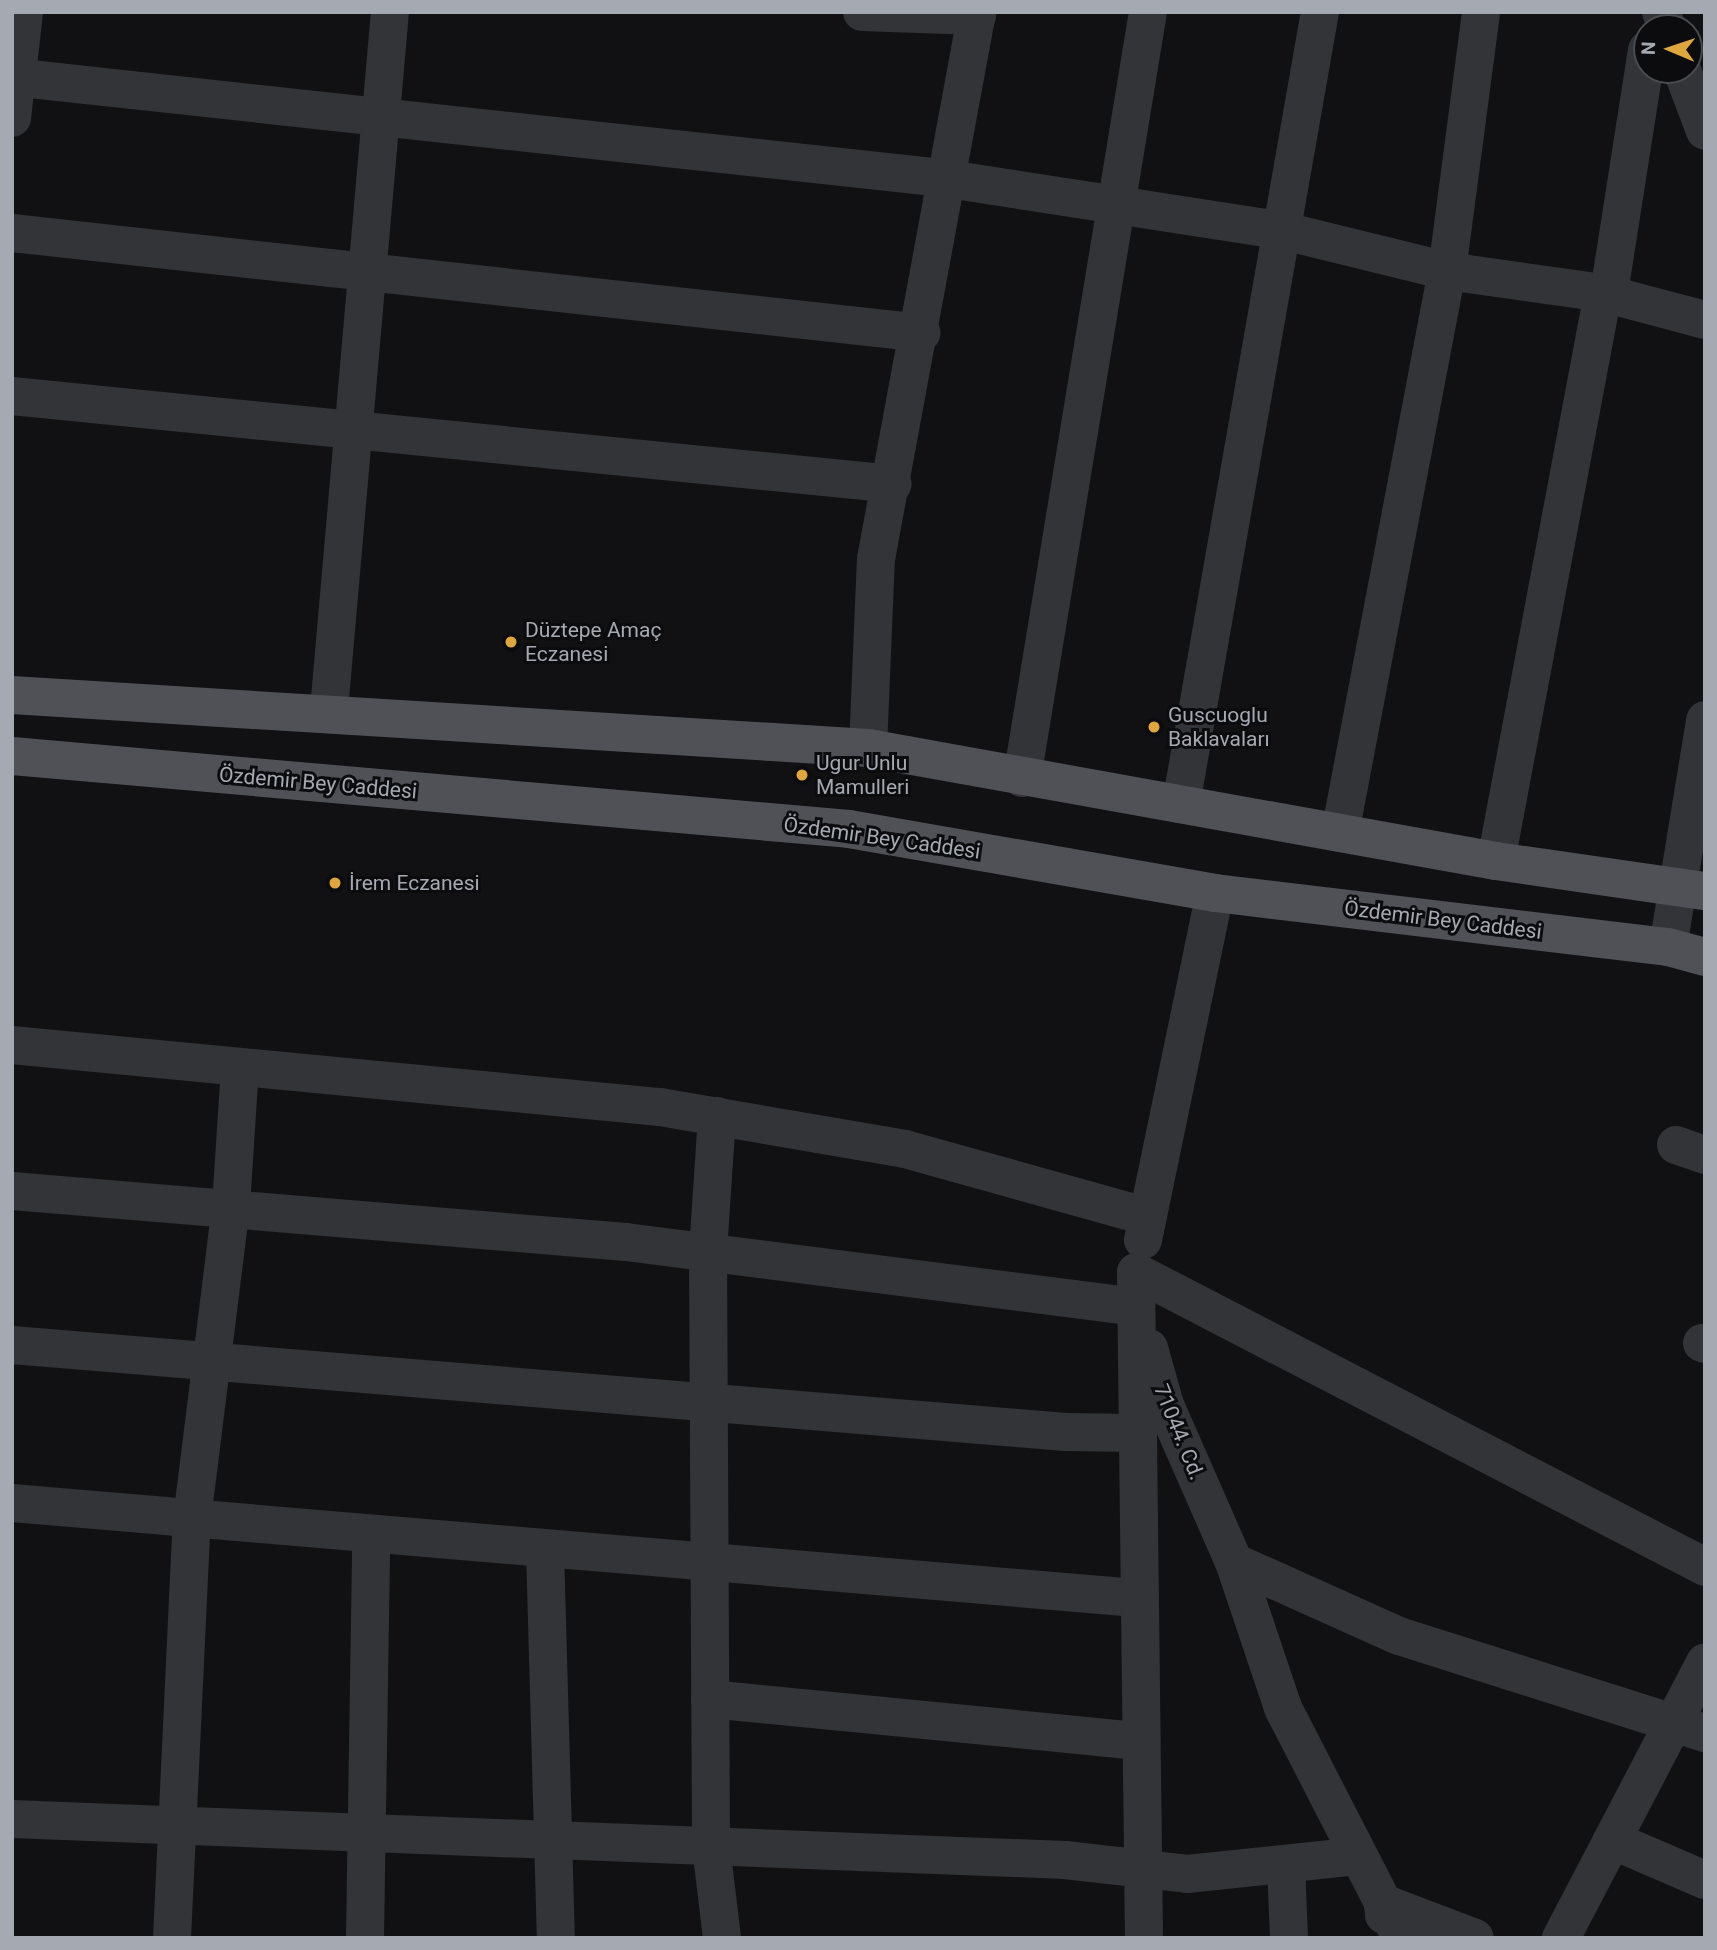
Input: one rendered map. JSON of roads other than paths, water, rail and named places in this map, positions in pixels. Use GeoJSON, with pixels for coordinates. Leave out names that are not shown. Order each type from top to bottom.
{"type":"FeatureCollection","features":[{"type":"Feature","properties":{"kind":"main road"},"geometry":{"type":"LineString","coordinates":[[12,695],[329,710],[867,748],[1022,778],[1496,861],[1689,889]]}},
{"type":"Feature","properties":{"kind":"main road","name":"Özdemir Bey Caddesi"},"geometry":{"type":"LineString","coordinates":[[12,756],[849,829],[1215,893],[1668,947],[1705,957]]}},
{"type":"Feature","properties":{"kind":"street"},"geometry":{"type":"LineString","coordinates":[[12,118],[24,12]]}},
{"type":"Feature","properties":{"kind":"street"},"geometry":{"type":"LineString","coordinates":[[329,710],[390,12]]}},
{"type":"Feature","properties":{"kind":"street"},"geometry":{"type":"LineString","coordinates":[[862,12],[977,14],[942,178],[922,333],[876,559],[867,748]]}},
{"type":"Feature","properties":{"kind":"street"},"geometry":{"type":"LineString","coordinates":[[1022,778],[1148,12]]}},
{"type":"Feature","properties":{"kind":"street"},"geometry":{"type":"LineString","coordinates":[[1181,804],[1284,231],[1320,12]]}},
{"type":"Feature","properties":{"kind":"street"},"geometry":{"type":"LineString","coordinates":[[1340,833],[1447,271],[1481,12]]}},
{"type":"Feature","properties":{"kind":"street"},"geometry":{"type":"LineString","coordinates":[[16,77],[942,178],[1114,207],[1284,231],[1447,271],[1603,293],[1705,320]]}},
{"type":"Feature","properties":{"kind":"street"},"geometry":{"type":"LineString","coordinates":[[1496,861],[1603,293],[1611,281],[1642,84]]}},
{"type":"Feature","properties":{"kind":"street"},"geometry":{"type":"LineString","coordinates":[[1687,84],[1705,131]]}},
{"type":"Feature","properties":{"kind":"street"},"geometry":{"type":"LineString","coordinates":[[12,233],[368,275],[922,333]]}},
{"type":"Feature","properties":{"kind":"street"},"geometry":{"type":"LineString","coordinates":[[12,396],[354,434],[893,484]]}},
{"type":"Feature","properties":{"kind":"street"},"geometry":{"type":"LineString","coordinates":[[1668,947],[1689,889],[1705,720]]}},
{"type":"Feature","properties":{"kind":"street","name":"71044. Cd."},"geometry":{"type":"LineString","coordinates":[[1215,893],[1148,1217],[1136,1289],[1165,1405],[1234,1562],[1283,1708],[1357,1856],[1384,1920],[1401,1938]]}},
{"type":"Feature","properties":{"kind":"street"},"geometry":{"type":"LineString","coordinates":[[12,1045],[717,1116],[905,1149],[1148,1217]]}},
{"type":"Feature","properties":{"kind":"street"},"geometry":{"type":"LineString","coordinates":[[172,1938],[192,1518],[209,1362],[231,1206],[240,1068]]}},
{"type":"Feature","properties":{"kind":"street"},"geometry":{"type":"LineString","coordinates":[[717,1116],[708,1253],[710,1699],[711,1846],[722,1938]]}},
{"type":"Feature","properties":{"kind":"street"},"geometry":{"type":"LineString","coordinates":[[12,1191],[231,1206],[708,1253],[1136,1289],[1705,1567]]}},
{"type":"Feature","properties":{"kind":"street"},"geometry":{"type":"LineString","coordinates":[[1136,1289],[1136,1598],[1140,1869],[1144,1938]]}},
{"type":"Feature","properties":{"kind":"street"},"geometry":{"type":"LineString","coordinates":[[12,1346],[709,1399],[1065,1432],[1136,1433]]}},
{"type":"Feature","properties":{"kind":"street"},"geometry":{"type":"LineString","coordinates":[[12,1503],[1136,1598]]}},
{"type":"Feature","properties":{"kind":"street"},"geometry":{"type":"LineString","coordinates":[[365,1938],[364,1833],[371,1534]]}},
{"type":"Feature","properties":{"kind":"street"},"geometry":{"type":"LineString","coordinates":[[545,1549],[556,1840],[556,1938]]}},
{"type":"Feature","properties":{"kind":"street"},"geometry":{"type":"LineString","coordinates":[[1234,1562],[1399,1636],[1689,1727]]}},
{"type":"Feature","properties":{"kind":"street"},"geometry":{"type":"LineString","coordinates":[[1561,1938],[1612,1840],[1689,1727],[1705,1662]]}},
{"type":"Feature","properties":{"kind":"street"},"geometry":{"type":"LineString","coordinates":[[710,1699],[1139,1741]]}},
{"type":"Feature","properties":{"kind":"street"},"geometry":{"type":"LineString","coordinates":[[12,1819],[1065,1860],[1187,1874],[1357,1856]]}},
{"type":"Feature","properties":{"kind":"street"},"geometry":{"type":"LineString","coordinates":[[1612,1840],[1705,1880]]}},
{"type":"Feature","properties":{"kind":"street"},"geometry":{"type":"LineString","coordinates":[[1286,1864],[1289,1938]]}},
{"type":"Feature","properties":{"kind":"street"},"geometry":{"type":"LineString","coordinates":[[1384,1920],[1475,1938]]}},
{"type":"Feature","properties":{"kind":"place","name":"Düztepe Amaç Eczanesi"},"geometry":{"type":"Point","coordinates":[511,642]}},
{"type":"Feature","properties":{"kind":"place","name":"Guscuoglu Baklavaları"},"geometry":{"type":"Point","coordinates":[1154,727]}},
{"type":"Feature","properties":{"kind":"place","name":"Ugur Unlu Mamulleri"},"geometry":{"type":"Point","coordinates":[802,775]}},
{"type":"Feature","properties":{"kind":"place","name":"İrem Eczanesi"},"geometry":{"type":"Point","coordinates":[335,883]}}]}
